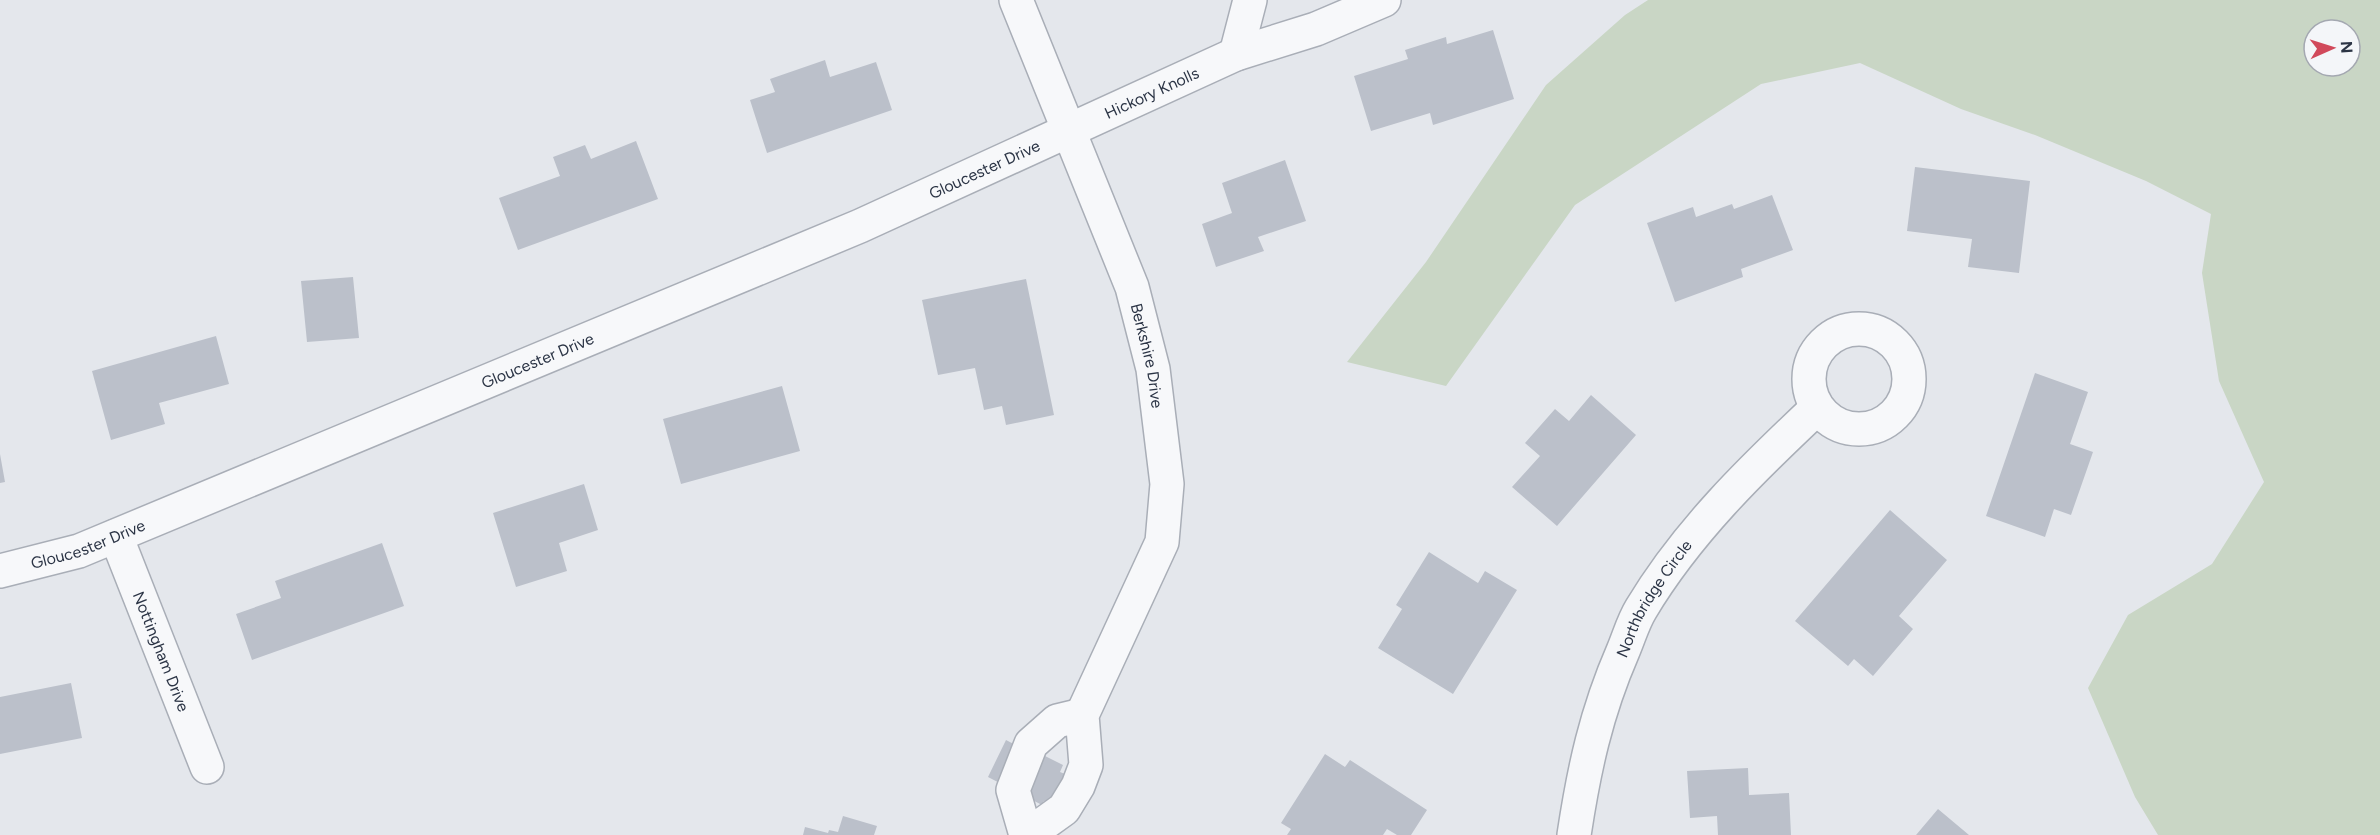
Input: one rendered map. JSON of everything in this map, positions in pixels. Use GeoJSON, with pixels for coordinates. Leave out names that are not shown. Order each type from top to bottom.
{"type":"FeatureCollection","features":[{"type":"Feature","properties":{"kind":"street","name":"Berkshire Drive"},"geometry":{"type":"LineString","coordinates":[[1016,0],[1067,132],[1132,287],[1153,369],[1167,484],[1162,542],[1082,715],[1086,765],[1078,786],[1064,809],[1027,835],[1014,790],[1031,744],[1057,721],[1082,715]]}},
{"type":"Feature","properties":{"kind":"street"},"geometry":{"type":"LineString","coordinates":[[1236,54],[1250,0]]}},
{"type":"Feature","properties":{"kind":"street","name":"Hickory Knolls"},"geometry":{"type":"LineString","coordinates":[[1067,132],[1236,54],[1316,29],[1384,0]]}},
{"type":"Feature","properties":{"kind":"street","name":"Gloucester Drive"},"geometry":{"type":"LineString","coordinates":[[0,571],[79,551],[116,536],[860,226],[1067,132]]}},
{"type":"Feature","properties":{"kind":"street","name":"Northbridge Circle"},"geometry":{"type":"LineString","coordinates":[[1574,835],[1586,761],[1609,684],[1640,611],[1666,572],[1725,497],[1817,408]]}},
{"type":"Feature","properties":{"kind":"street","name":"Nottingham Drive"},"geometry":{"type":"LineString","coordinates":[[116,536],[207,768]]}},
{"type":"Feature","properties":{"kind":"green space"},"geometry":{"type":"Polygon","coordinates":[[[1648,0],[2380,0],[2380,835],[2158,835],[2135,797],[2088,688],[2128,615],[2212,564],[2264,482],[2219,381],[2202,273],[2211,214],[2146,181],[2035,135],[1961,109],[1860,63],[1761,84],[1575,205],[1446,386],[1347,362],[1426,262],[1546,85],[1625,15],[1648,0]]]}},
{"type":"Feature","properties":{"kind":"building"},"geometry":{"type":"Polygon","coordinates":[[[1493,30],[1514,99],[1433,125],[1430,113],[1371,131],[1354,76],[1408,59],[1405,50],[1446,37],[1447,44],[1493,30]]]}},
{"type":"Feature","properties":{"kind":"building"},"geometry":{"type":"Polygon","coordinates":[[[825,60],[830,77],[876,62],[892,110],[767,153],[750,100],[775,92],[770,79],[825,60]]]}},
{"type":"Feature","properties":{"kind":"building"},"geometry":{"type":"Polygon","coordinates":[[[636,141],[658,199],[518,250],[499,198],[560,176],[553,157],[585,145],[591,159],[636,141]]]}},
{"type":"Feature","properties":{"kind":"building"},"geometry":{"type":"Polygon","coordinates":[[[1285,160],[1306,221],[1258,237],[1264,251],[1216,267],[1202,224],[1232,213],[1222,183],[1285,160]]]}},
{"type":"Feature","properties":{"kind":"building"},"geometry":{"type":"Polygon","coordinates":[[[1915,167],[2030,181],[2019,273],[1968,267],[1972,239],[1907,231],[1915,167]]]}},
{"type":"Feature","properties":{"kind":"building"},"geometry":{"type":"Polygon","coordinates":[[[1772,195],[1793,250],[1741,269],[1743,277],[1675,302],[1647,223],[1693,207],[1696,217],[1732,204],[1734,209],[1772,195]]]}},
{"type":"Feature","properties":{"kind":"building"},"geometry":{"type":"Polygon","coordinates":[[[353,277],[359,338],[307,342],[301,281],[353,277]]]}},
{"type":"Feature","properties":{"kind":"building"},"geometry":{"type":"Polygon","coordinates":[[[1026,279],[1054,415],[1006,425],[1002,406],[984,410],[975,368],[938,375],[922,300],[1026,279]]]}},
{"type":"Feature","properties":{"kind":"building"},"geometry":{"type":"Polygon","coordinates":[[[216,336],[229,384],[159,403],[165,424],[111,440],[92,371],[216,336]]]}},
{"type":"Feature","properties":{"kind":"building"},"geometry":{"type":"Polygon","coordinates":[[[2035,373],[2088,392],[2070,444],[2093,452],[2071,515],[2054,509],[2045,537],[1986,516],[2035,373]]]}},
{"type":"Feature","properties":{"kind":"building"},"geometry":{"type":"Polygon","coordinates":[[[782,386],[800,451],[681,484],[663,419],[782,386]]]}},
{"type":"Feature","properties":{"kind":"building"},"geometry":{"type":"Polygon","coordinates":[[[1591,395],[1636,435],[1557,526],[1512,487],[1540,456],[1525,443],[1555,409],[1569,421],[1591,395]]]}},
{"type":"Feature","properties":{"kind":"building"},"geometry":{"type":"Polygon","coordinates":[[[0,454],[5,482],[0,483],[0,454]]]}},
{"type":"Feature","properties":{"kind":"building"},"geometry":{"type":"Polygon","coordinates":[[[584,484],[598,530],[559,543],[567,571],[516,587],[493,513],[584,484]]]}},
{"type":"Feature","properties":{"kind":"building"},"geometry":{"type":"Polygon","coordinates":[[[1890,510],[1947,560],[1899,616],[1913,629],[1873,676],[1854,659],[1848,666],[1795,621],[1890,510]]]}},
{"type":"Feature","properties":{"kind":"building"},"geometry":{"type":"Polygon","coordinates":[[[382,543],[404,606],[252,660],[236,614],[281,598],[275,581],[382,543]]]}},
{"type":"Feature","properties":{"kind":"building"},"geometry":{"type":"Polygon","coordinates":[[[1429,552],[1478,583],[1485,571],[1517,590],[1453,694],[1378,648],[1402,609],[1396,605],[1429,552]]]}},
{"type":"Feature","properties":{"kind":"building"},"geometry":{"type":"Polygon","coordinates":[[[71,683],[82,738],[0,754],[0,697],[71,683]]]}},
{"type":"Feature","properties":{"kind":"building"},"geometry":{"type":"Polygon","coordinates":[[[1006,740],[1041,758],[1043,755],[1063,765],[1060,772],[1065,774],[1049,804],[1044,801],[1042,805],[988,777],[1006,740]]]}},
{"type":"Feature","properties":{"kind":"building"},"geometry":{"type":"Polygon","coordinates":[[[1325,754],[1345,767],[1350,760],[1427,810],[1411,835],[1397,835],[1387,829],[1383,835],[1287,835],[1291,829],[1281,823],[1325,754]]]}},
{"type":"Feature","properties":{"kind":"building"},"geometry":{"type":"Polygon","coordinates":[[[1748,768],[1749,795],[1789,793],[1791,835],[1718,835],[1717,816],[1690,818],[1687,771],[1748,768]]]}},
{"type":"Feature","properties":{"kind":"building"},"geometry":{"type":"Polygon","coordinates":[[[1938,809],[1969,835],[1916,835],[1938,809]]]}},
{"type":"Feature","properties":{"kind":"building"},"geometry":{"type":"Polygon","coordinates":[[[843,816],[877,826],[874,835],[803,835],[805,827],[828,833],[829,830],[838,832],[843,816]]]}}]}
